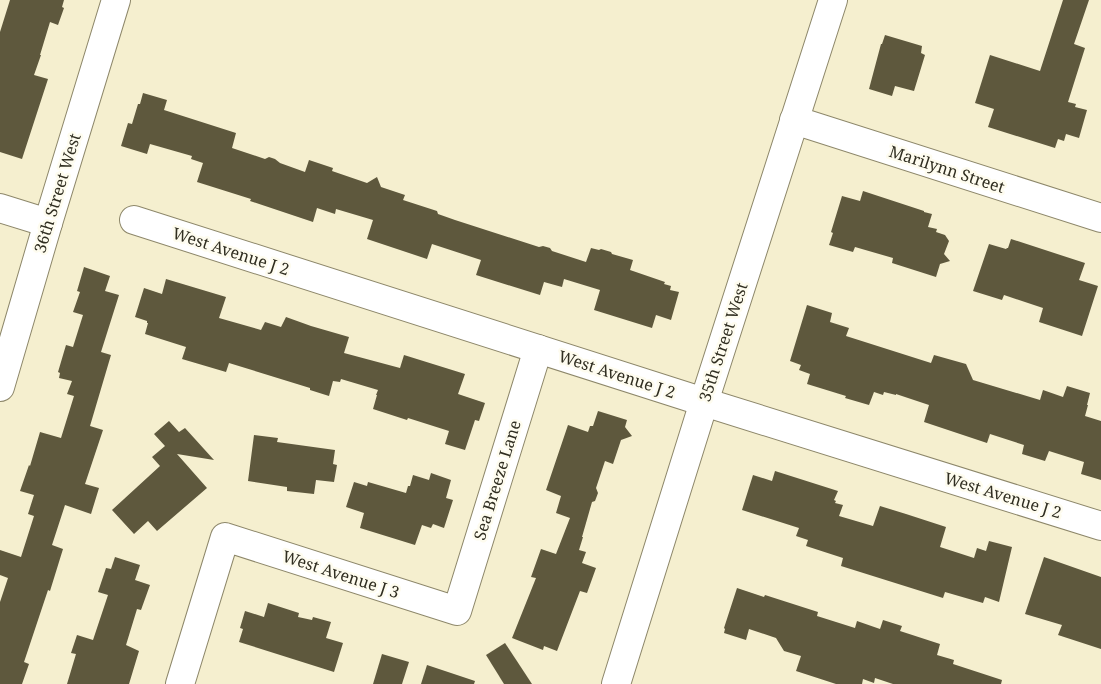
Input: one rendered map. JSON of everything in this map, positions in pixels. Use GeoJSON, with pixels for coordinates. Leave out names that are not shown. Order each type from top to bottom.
{"type":"FeatureCollection","features":[{"type":"Feature","properties":{"kind":"street","name":"36th Street West"},"geometry":{"type":"LineString","coordinates":[[0,387],[116,0]]}},
{"type":"Feature","properties":{"kind":"street","name":"35th Street West"},"geometry":{"type":"LineString","coordinates":[[616,684],[833,0]]}},
{"type":"Feature","properties":{"kind":"street","name":"Marilynn Street"},"geometry":{"type":"LineString","coordinates":[[794,120],[1101,218]]}},
{"type":"Feature","properties":{"kind":"street"},"geometry":{"type":"LineString","coordinates":[[0,208],[48,223]]}},
{"type":"Feature","properties":{"kind":"street","name":"West Avenue J 2"},"geometry":{"type":"LineString","coordinates":[[134,220],[704,402],[1101,526]]}},
{"type":"Feature","properties":{"kind":"street","name":"Sea Breeze Lane"},"geometry":{"type":"LineString","coordinates":[[457,611],[538,349]]}},
{"type":"Feature","properties":{"kind":"street","name":"West Avenue J 3"},"geometry":{"type":"LineString","coordinates":[[180,684],[225,537],[457,611]]}},
{"type":"Feature","properties":{"kind":"building"},"geometry":{"type":"Polygon","coordinates":[[[10,0],[64,0],[62,7],[64,8],[58,25],[50,22],[34,75],[48,79],[22,159],[0,152],[0,32],[10,0]]]}},
{"type":"Feature","properties":{"kind":"building"},"geometry":{"type":"Polygon","coordinates":[[[1063,0],[1089,0],[1074,44],[1085,48],[1068,102],[1076,104],[1075,107],[1087,110],[1079,138],[1066,134],[1064,141],[1058,139],[1055,148],[988,127],[994,109],[975,103],[990,55],[1040,71],[1063,0]]]}},
{"type":"Feature","properties":{"kind":"building"},"geometry":{"type":"Polygon","coordinates":[[[885,35],[922,46],[921,53],[925,55],[914,91],[895,86],[892,96],[869,89],[885,35]]]}},
{"type":"Feature","properties":{"kind":"building"},"geometry":{"type":"Polygon","coordinates":[[[143,93],[167,100],[164,110],[236,133],[232,148],[265,159],[269,157],[305,172],[309,160],[333,168],[332,171],[367,183],[377,177],[381,187],[405,195],[403,200],[437,211],[438,214],[455,220],[539,247],[550,248],[552,251],[586,262],[591,248],[601,249],[633,260],[630,270],[665,282],[664,284],[671,286],[670,290],[679,292],[671,320],[656,315],[652,328],[594,310],[600,290],[564,279],[562,287],[544,282],[540,295],[476,275],[481,260],[432,244],[427,259],[367,239],[373,220],[336,209],[335,214],[317,208],[313,222],[250,201],[251,199],[197,182],[203,163],[191,159],[192,156],[150,144],[147,154],[121,146],[128,123],[132,124],[143,93]]]}},
{"type":"Feature","properties":{"kind":"building"},"geometry":{"type":"Polygon","coordinates":[[[863,191],[932,214],[928,227],[937,229],[936,232],[945,235],[949,241],[944,254],[950,261],[940,264],[936,277],[892,263],[893,258],[855,247],[853,252],[829,245],[842,196],[860,201],[863,191]]]}},
{"type":"Feature","properties":{"kind":"building"},"geometry":{"type":"Polygon","coordinates":[[[1011,239],[1085,263],[1079,280],[1098,286],[1082,336],[1039,322],[1043,308],[1004,295],[1002,300],[973,291],[989,244],[1006,249],[1011,239]]]}},
{"type":"Feature","properties":{"kind":"building"},"geometry":{"type":"Polygon","coordinates":[[[84,267],[110,276],[105,291],[119,295],[101,352],[111,355],[90,426],[103,430],[85,484],[99,488],[91,514],[65,505],[52,545],[63,549],[24,662],[29,664],[22,684],[0,684],[0,602],[8,578],[0,575],[0,550],[21,557],[34,516],[28,514],[34,495],[20,491],[40,432],[61,438],[74,396],[67,394],[72,381],[59,378],[60,373],[58,372],[66,345],[73,347],[83,315],[73,312],[80,292],[77,291],[84,267]]]}},
{"type":"Feature","properties":{"kind":"building"},"geometry":{"type":"Polygon","coordinates":[[[166,279],[226,297],[219,318],[261,330],[265,322],[281,327],[286,317],[349,337],[344,353],[400,368],[404,355],[465,374],[458,394],[485,403],[479,421],[475,420],[465,450],[445,444],[449,431],[373,409],[378,390],[341,379],[340,382],[333,381],[329,396],[310,390],[310,388],[229,363],[226,372],[182,359],[186,347],[145,334],[147,321],[135,317],[144,288],[162,294],[166,279]]]}},
{"type":"Feature","properties":{"kind":"building"},"geometry":{"type":"Polygon","coordinates":[[[807,305],[832,313],[830,322],[849,328],[846,336],[931,363],[934,355],[966,364],[973,380],[1040,400],[1043,390],[1063,397],[1067,386],[1090,393],[1085,416],[1101,421],[1101,480],[1081,474],[1084,462],[1049,451],[1045,461],[1022,454],[1024,445],[990,434],[987,443],[924,422],[929,405],[896,394],[884,392],[883,395],[874,392],[869,405],[807,384],[810,374],[799,370],[801,365],[790,361],[807,305]]]}},
{"type":"Feature","properties":{"kind":"building"},"geometry":{"type":"Polygon","coordinates":[[[598,411],[627,420],[625,427],[632,436],[621,440],[613,464],[605,461],[596,488],[598,493],[595,501],[592,502],[579,550],[586,552],[582,563],[596,568],[587,593],[580,591],[557,651],[544,646],[543,650],[512,638],[536,578],[531,577],[541,549],[556,554],[570,518],[556,513],[561,496],[546,490],[568,425],[588,432],[590,426],[593,426],[598,411]]]}},
{"type":"Feature","properties":{"kind":"building"},"geometry":{"type":"Polygon","coordinates":[[[169,421],[179,432],[185,428],[214,460],[177,454],[207,488],[157,531],[148,521],[134,534],[112,510],[160,466],[152,457],[165,446],[154,434],[169,421]]]}},
{"type":"Feature","properties":{"kind":"building"},"geometry":{"type":"Polygon","coordinates":[[[254,435],[278,438],[277,442],[335,450],[333,464],[337,465],[334,482],[316,480],[314,494],[287,491],[287,487],[248,481],[254,435]]]}},
{"type":"Feature","properties":{"kind":"building"},"geometry":{"type":"Polygon","coordinates":[[[775,471],[838,491],[834,500],[836,501],[835,503],[843,505],[839,516],[873,526],[880,506],[906,514],[946,527],[940,547],[974,558],[977,548],[986,551],[989,541],[1012,547],[999,602],[985,597],[983,603],[945,592],[943,598],[841,566],[843,558],[806,546],[808,540],[796,536],[799,528],[742,510],[753,475],[772,481],[775,471]]]}},
{"type":"Feature","properties":{"kind":"building"},"geometry":{"type":"Polygon","coordinates":[[[431,473],[451,480],[446,498],[453,500],[444,528],[433,524],[431,528],[422,525],[415,545],[360,528],[364,513],[346,507],[354,482],[367,486],[368,482],[406,493],[413,475],[429,480],[431,473]]]}},
{"type":"Feature","properties":{"kind":"building"},"geometry":{"type":"Polygon","coordinates":[[[115,557],[140,565],[135,580],[150,585],[141,610],[137,609],[126,645],[139,651],[129,684],[67,684],[76,654],[71,653],[77,635],[93,640],[108,595],[98,592],[106,568],[111,569],[115,557]]]}},
{"type":"Feature","properties":{"kind":"building"},"geometry":{"type":"Polygon","coordinates":[[[1044,557],[1101,577],[1101,649],[1058,635],[1062,625],[1025,614],[1044,557]]]}},
{"type":"Feature","properties":{"kind":"building"},"geometry":{"type":"Polygon","coordinates":[[[737,588],[818,612],[817,616],[855,628],[857,621],[880,629],[883,620],[902,626],[900,631],[940,644],[937,655],[954,660],[953,664],[1002,680],[1001,684],[893,684],[875,678],[874,683],[863,679],[862,684],[836,684],[796,671],[801,656],[784,651],[776,638],[749,629],[746,640],[724,633],[737,588]]]}},
{"type":"Feature","properties":{"kind":"building"},"geometry":{"type":"Polygon","coordinates":[[[268,603],[299,613],[298,617],[312,620],[313,617],[331,622],[326,638],[343,643],[334,672],[239,642],[243,629],[240,628],[245,611],[264,617],[268,603]]]}},
{"type":"Feature","properties":{"kind":"building"},"geometry":{"type":"Polygon","coordinates":[[[505,643],[532,684],[504,684],[486,655],[505,643]]]}},
{"type":"Feature","properties":{"kind":"building"},"geometry":{"type":"Polygon","coordinates":[[[382,654],[409,662],[402,684],[373,684],[382,654]]]}},
{"type":"Feature","properties":{"kind":"building"},"geometry":{"type":"Polygon","coordinates":[[[427,665],[475,681],[474,684],[421,684],[427,665]]]}}]}
